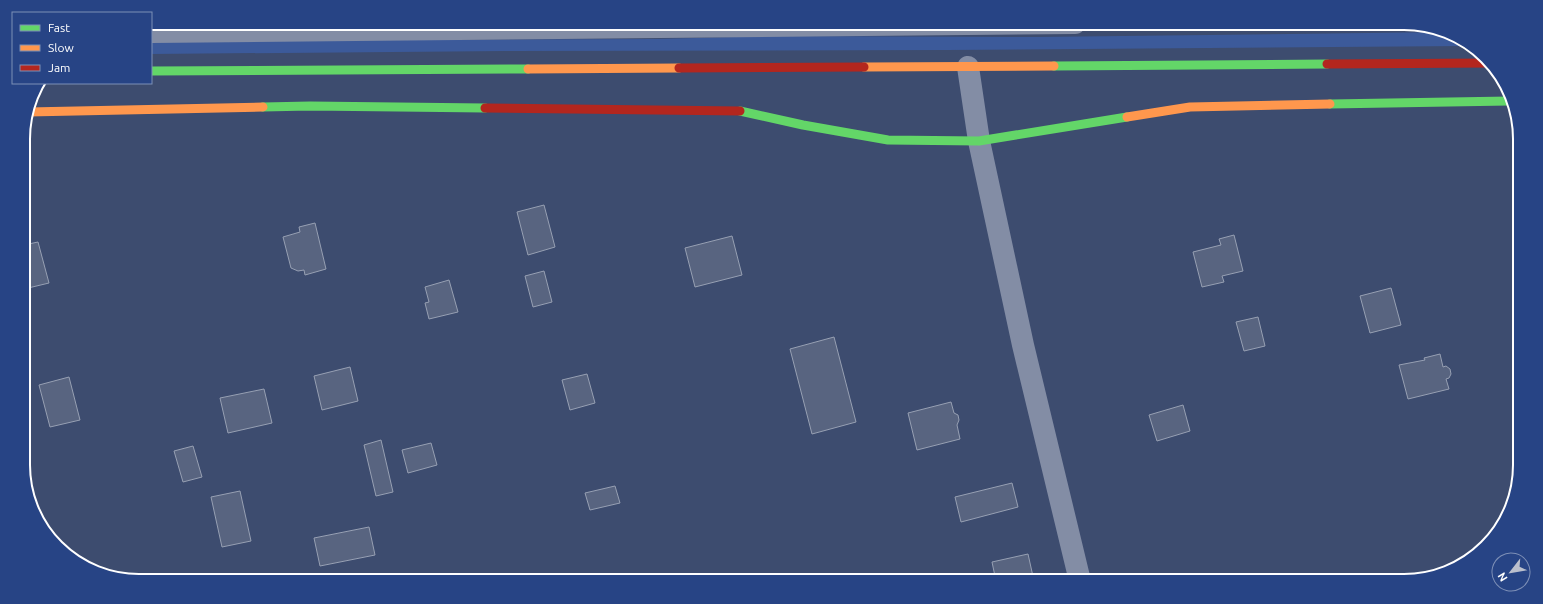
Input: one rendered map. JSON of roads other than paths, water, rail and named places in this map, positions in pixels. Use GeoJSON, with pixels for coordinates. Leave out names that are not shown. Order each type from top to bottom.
{"type":"FeatureCollection","features":[{"type":"Feature","properties":{"kind":"street"},"geometry":{"type":"LineString","coordinates":[[152,32],[356,30]]}},
{"type":"Feature","properties":{"kind":"street"},"geometry":{"type":"LineString","coordinates":[[152,71],[1482,63]]}},
{"type":"Feature","properties":{"kind":"street"},"geometry":{"type":"LineString","coordinates":[[968,67],[979,141],[1023,345],[1078,574]]}},
{"type":"Feature","properties":{"kind":"street"},"geometry":{"type":"LineString","coordinates":[[34,112],[310,106],[737,110],[803,125],[888,140],[979,141],[1190,107],[1506,101]]}}]}
